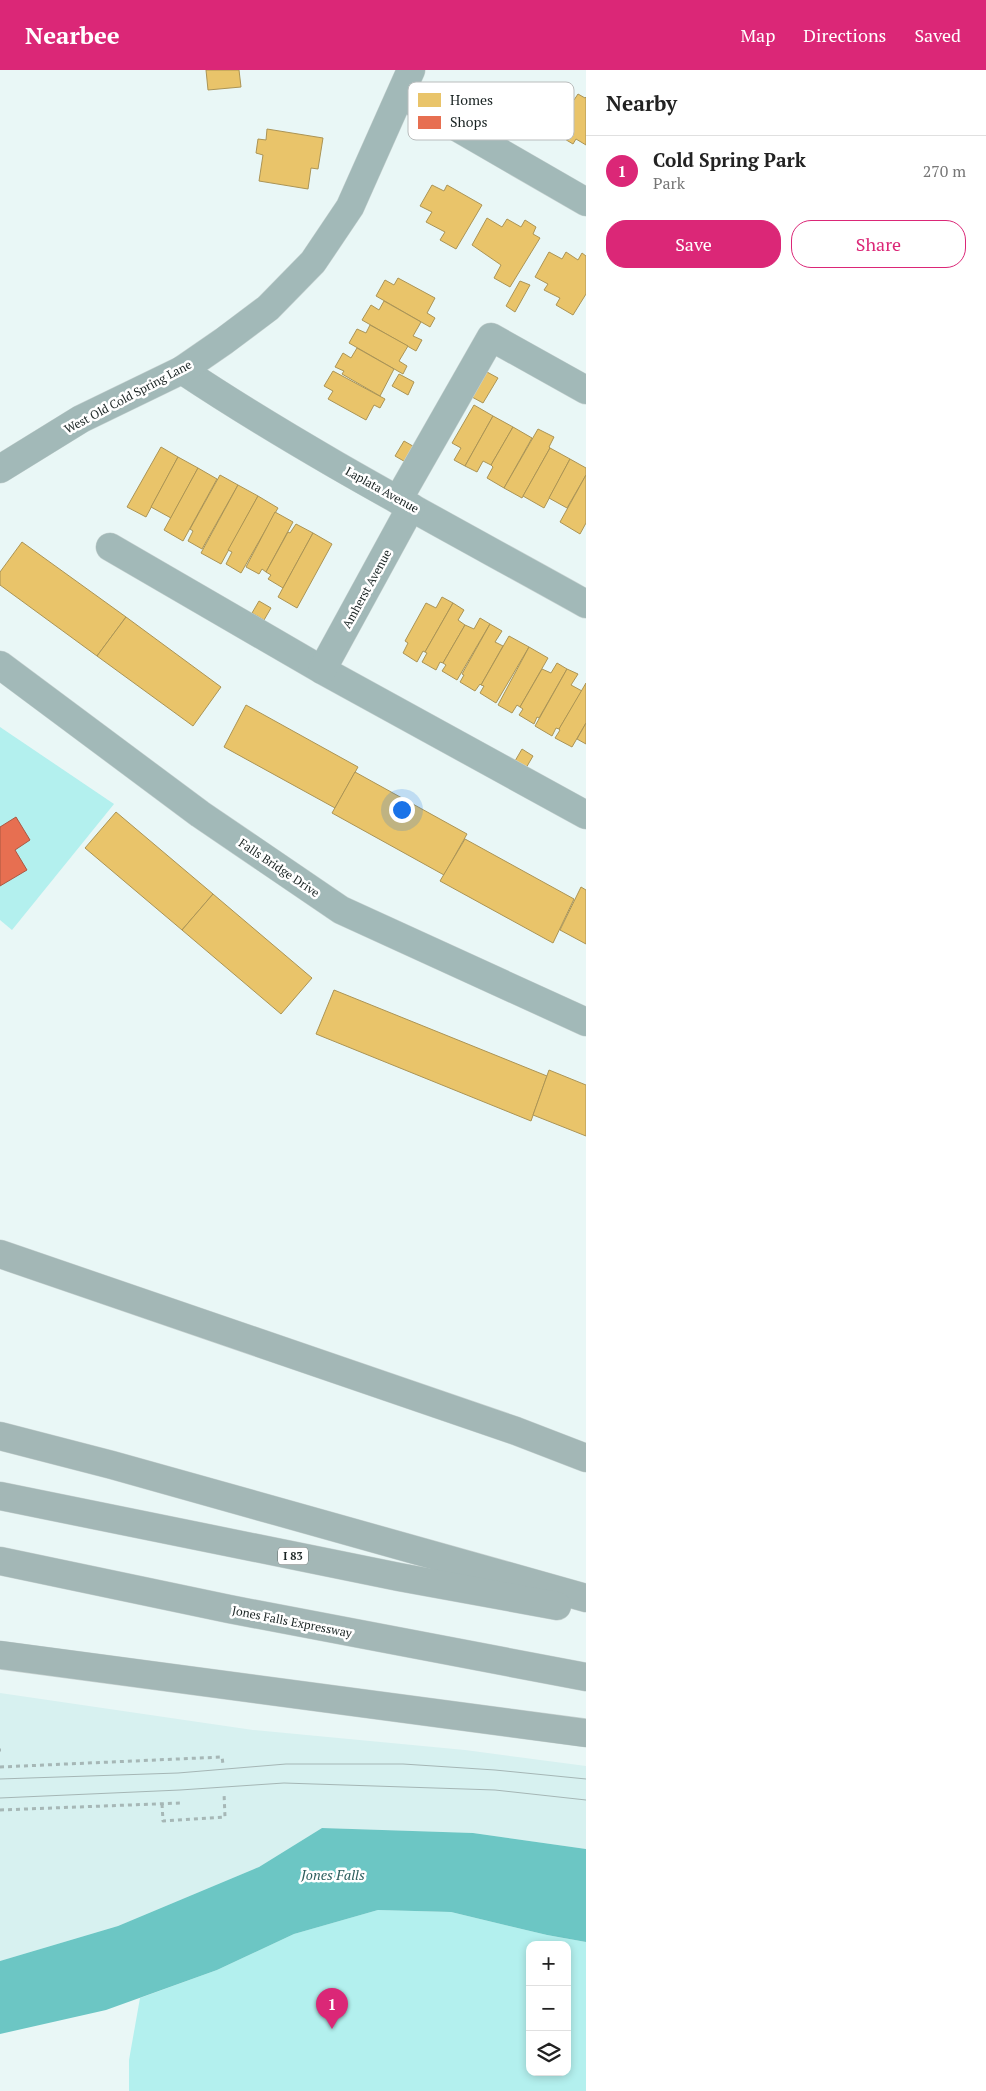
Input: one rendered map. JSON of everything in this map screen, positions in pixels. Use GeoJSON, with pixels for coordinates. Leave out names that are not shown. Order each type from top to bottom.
{"type":"FeatureCollection","features":[{"type":"Feature","properties":{"kind":"highway"},"geometry":{"type":"LineString","coordinates":[[0,1254],[516,1431],[586,1458]]}},
{"type":"Feature","properties":{"kind":"highway"},"geometry":{"type":"LineString","coordinates":[[0,1436],[112,1465],[586,1598]]}},
{"type":"Feature","properties":{"kind":"highway","name":"I 83"},"geometry":{"type":"LineString","coordinates":[[0,1496],[389,1575],[586,1612]]}},
{"type":"Feature","properties":{"kind":"highway","name":"Jones Falls Expressway"},"geometry":{"type":"LineString","coordinates":[[0,1561],[230,1609],[586,1677]]}},
{"type":"Feature","properties":{"kind":"highway"},"geometry":{"type":"LineString","coordinates":[[0,1655],[586,1733]]}},
{"type":"Feature","properties":{"kind":"street","name":"West Old Cold Spring Lane"},"geometry":{"type":"LineString","coordinates":[[0,469],[81,419],[182,370],[224,342],[268,308],[313,262],[350,207],[406,82]]}},
{"type":"Feature","properties":{"kind":"street"},"geometry":{"type":"LineString","coordinates":[[493,140],[586,202]]}},
{"type":"Feature","properties":{"kind":"street","name":"Amherst Avenue"},"geometry":{"type":"LineString","coordinates":[[322,670],[404,504],[491,337],[586,390]]}},
{"type":"Feature","properties":{"kind":"street","name":"Laplata Avenue"},"geometry":{"type":"LineString","coordinates":[[182,370],[247,414],[404,504],[586,604]]}},
{"type":"Feature","properties":{"kind":"street"},"geometry":{"type":"LineString","coordinates":[[110,547],[322,670],[586,815]]}},
{"type":"Feature","properties":{"kind":"street","name":"Falls Bridge Drive"},"geometry":{"type":"LineString","coordinates":[[0,665],[200,814],[341,910],[586,1022]]}},
{"type":"Feature","properties":{"kind":"path"},"geometry":{"type":"LineString","coordinates":[[0,1767],[222,1757],[223,1764]]}},
{"type":"Feature","properties":{"kind":"path"},"geometry":{"type":"LineString","coordinates":[[162,1804],[163,1821],[225,1817],[224,1793]]}},
{"type":"Feature","properties":{"kind":"path"},"geometry":{"type":"LineString","coordinates":[[0,1810],[181,1802]]}},
{"type":"Feature","properties":{"kind":"shaded area"},"geometry":{"type":"Polygon","coordinates":[[[0,727],[114,804],[12,930],[0,920],[0,727]]]}},
{"type":"Feature","properties":{"kind":"shaded area"},"geometry":{"type":"Polygon","coordinates":[[[0,1693],[253,1730],[465,1750],[586,1766],[586,1849],[473,1833],[322,1828],[259,1867],[118,1926],[0,1961],[0,1693]]]}},
{"type":"Feature","properties":{"kind":"shaded area"},"geometry":{"type":"Polygon","coordinates":[[[378,1910],[451,1912],[547,1935],[586,1942],[586,2091],[129,2091],[129,2060],[140,1998],[217,1970],[294,1934],[378,1910]]]}},
{"type":"Feature","properties":{"kind":"water","name":"Jones Falls"},"geometry":{"type":"Polygon","coordinates":[[[322,1828],[473,1833],[586,1849],[586,1942],[547,1935],[451,1912],[378,1910],[294,1934],[217,1970],[106,2010],[0,2034],[0,1961],[118,1926],[259,1867],[322,1828]]]}},
{"type":"Feature","properties":{"kind":"building: Homes"},"geometry":{"type":"Polygon","coordinates":[[[206,70],[239,70],[241,87],[208,90],[206,70]]]}},
{"type":"Feature","properties":{"kind":"building: Homes"},"geometry":{"type":"Polygon","coordinates":[[[578,94],[586,97],[586,145],[576,139],[573,144],[566,140],[574,140],[574,100],[578,94]]]}},
{"type":"Feature","properties":{"kind":"building: Homes"},"geometry":{"type":"Polygon","coordinates":[[[267,129],[323,138],[318,169],[311,168],[308,189],[259,181],[263,155],[256,153],[258,139],[266,140],[267,129]]]}},
{"type":"Feature","properties":{"kind":"building: Homes"},"geometry":{"type":"Polygon","coordinates":[[[432,185],[444,191],[447,185],[482,205],[456,249],[440,240],[445,232],[426,222],[432,212],[420,206],[432,185]]]}},
{"type":"Feature","properties":{"kind":"building: Homes"},"geometry":{"type":"Polygon","coordinates":[[[487,218],[502,227],[507,219],[521,227],[525,220],[536,227],[533,234],[540,238],[510,287],[494,278],[501,265],[472,245],[487,218]]]}},
{"type":"Feature","properties":{"kind":"building: Homes"},"geometry":{"type":"Polygon","coordinates":[[[549,252],[562,259],[566,252],[578,260],[582,253],[586,256],[586,294],[573,315],[556,305],[560,298],[544,290],[548,284],[535,277],[549,252]]]}},
{"type":"Feature","properties":{"kind":"building: Homes"},"geometry":{"type":"Polygon","coordinates":[[[398,278],[435,298],[427,313],[435,318],[430,327],[376,296],[385,280],[394,285],[398,278]]]}},
{"type":"Feature","properties":{"kind":"building: Homes"},"geometry":{"type":"Polygon","coordinates":[[[520,281],[530,285],[515,312],[506,306],[520,281]]]}},
{"type":"Feature","properties":{"kind":"building: Homes"},"geometry":{"type":"Polygon","coordinates":[[[384,301],[421,322],[413,336],[422,340],[416,351],[362,320],[371,305],[379,310],[384,301]]]}},
{"type":"Feature","properties":{"kind":"building: Homes"},"geometry":{"type":"Polygon","coordinates":[[[370,325],[408,346],[399,361],[407,366],[403,374],[349,343],[357,329],[366,333],[370,325]]]}},
{"type":"Feature","properties":{"kind":"building: Homes"},"geometry":{"type":"Polygon","coordinates":[[[357,348],[394,369],[380,396],[342,374],[344,371],[335,367],[343,353],[351,358],[357,348]]]}},
{"type":"Feature","properties":{"kind":"building: Homes"},"geometry":{"type":"Polygon","coordinates":[[[333,371],[385,399],[380,408],[374,405],[366,420],[328,399],[333,391],[324,386],[333,371]]]}},
{"type":"Feature","properties":{"kind":"building: Homes"},"geometry":{"type":"Polygon","coordinates":[[[487,372],[498,378],[483,403],[472,397],[487,372]]]}},
{"type":"Feature","properties":{"kind":"building: Homes"},"geometry":{"type":"Polygon","coordinates":[[[399,374],[414,382],[408,395],[392,386],[399,374]]]}},
{"type":"Feature","properties":{"kind":"building: Homes"},"geometry":{"type":"Polygon","coordinates":[[[474,405],[493,416],[465,466],[454,460],[461,448],[452,443],[474,405]]]}},
{"type":"Feature","properties":{"kind":"building: Homes"},"geometry":{"type":"Polygon","coordinates":[[[493,416],[513,427],[491,465],[483,461],[477,472],[465,466],[493,416]]]}},
{"type":"Feature","properties":{"kind":"building: Homes"},"geometry":{"type":"Polygon","coordinates":[[[513,427],[532,438],[504,488],[487,478],[493,467],[491,465],[513,427]]]}},
{"type":"Feature","properties":{"kind":"building: Homes"},"geometry":{"type":"Polygon","coordinates":[[[538,429],[554,437],[550,448],[522,498],[504,488],[538,429]]]}},
{"type":"Feature","properties":{"kind":"building: Homes"},"geometry":{"type":"Polygon","coordinates":[[[404,441],[418,449],[409,464],[395,456],[404,441]]]}},
{"type":"Feature","properties":{"kind":"building: Homes"},"geometry":{"type":"Polygon","coordinates":[[[161,447],[178,457],[146,517],[127,507],[161,447]]]}},
{"type":"Feature","properties":{"kind":"building: Homes"},"geometry":{"type":"Polygon","coordinates":[[[550,448],[570,459],[544,508],[523,496],[550,448]]]}},
{"type":"Feature","properties":{"kind":"building: Homes"},"geometry":{"type":"Polygon","coordinates":[[[178,457],[198,468],[171,518],[151,507],[178,457]]]}},
{"type":"Feature","properties":{"kind":"building: Homes"},"geometry":{"type":"Polygon","coordinates":[[[570,459],[586,468],[586,475],[567,508],[549,498],[570,459]]]}},
{"type":"Feature","properties":{"kind":"building: Homes"},"geometry":{"type":"Polygon","coordinates":[[[198,468],[217,479],[183,541],[164,530],[198,468]]]}},
{"type":"Feature","properties":{"kind":"building: Homes"},"geometry":{"type":"Polygon","coordinates":[[[220,475],[238,485],[202,549],[188,541],[193,531],[190,529],[220,475]]]}},
{"type":"Feature","properties":{"kind":"building: Homes"},"geometry":{"type":"Polygon","coordinates":[[[586,475],[586,523],[580,534],[560,522],[586,475]]]}},
{"type":"Feature","properties":{"kind":"building: Homes"},"geometry":{"type":"Polygon","coordinates":[[[238,485],[258,496],[221,564],[201,553],[238,485]]]}},
{"type":"Feature","properties":{"kind":"building: Homes"},"geometry":{"type":"Polygon","coordinates":[[[258,496],[278,508],[241,573],[226,564],[232,552],[228,550],[258,496]]]}},
{"type":"Feature","properties":{"kind":"building: Homes"},"geometry":{"type":"Polygon","coordinates":[[[275,512],[293,522],[266,572],[262,569],[259,574],[246,567],[275,512]]]}},
{"type":"Feature","properties":{"kind":"building: Homes"},"geometry":{"type":"Polygon","coordinates":[[[296,524],[313,533],[283,588],[268,579],[271,575],[266,572],[288,532],[290,533],[296,524]]]}},
{"type":"Feature","properties":{"kind":"building: Homes"},"geometry":{"type":"Polygon","coordinates":[[[313,533],[332,544],[297,608],[278,597],[313,533]]]}},
{"type":"Feature","properties":{"kind":"building: Homes"},"geometry":{"type":"Polygon","coordinates":[[[22,542],[126,617],[97,656],[0,585],[0,572],[22,542]]]}},
{"type":"Feature","properties":{"kind":"building: Homes"},"geometry":{"type":"Polygon","coordinates":[[[442,597],[453,603],[425,652],[423,651],[417,662],[403,653],[408,643],[405,641],[426,603],[436,608],[442,597]]]}},
{"type":"Feature","properties":{"kind":"building: Homes"},"geometry":{"type":"Polygon","coordinates":[[[259,601],[271,608],[264,620],[252,613],[259,601]]]}},
{"type":"Feature","properties":{"kind":"building: Homes"},"geometry":{"type":"Polygon","coordinates":[[[453,603],[464,610],[458,620],[465,625],[443,663],[440,662],[436,670],[422,662],[427,653],[425,652],[453,603]]]}},
{"type":"Feature","properties":{"kind":"building: Homes"},"geometry":{"type":"Polygon","coordinates":[[[126,617],[221,687],[193,726],[97,656],[126,617]]]}},
{"type":"Feature","properties":{"kind":"building: Homes"},"geometry":{"type":"Polygon","coordinates":[[[480,618],[490,624],[457,680],[442,671],[446,665],[443,663],[465,625],[474,629],[480,618]]]}},
{"type":"Feature","properties":{"kind":"building: Homes"},"geometry":{"type":"Polygon","coordinates":[[[490,624],[502,631],[495,642],[503,646],[481,685],[475,691],[460,682],[464,675],[462,674],[490,624]]]}},
{"type":"Feature","properties":{"kind":"building: Homes"},"geometry":{"type":"Polygon","coordinates":[[[509,636],[529,647],[496,703],[480,693],[484,686],[481,685],[509,636]]]}},
{"type":"Feature","properties":{"kind":"building: Homes"},"geometry":{"type":"Polygon","coordinates":[[[529,647],[548,658],[520,707],[517,705],[512,713],[498,705],[529,647]]]}},
{"type":"Feature","properties":{"kind":"building: Homes"},"geometry":{"type":"Polygon","coordinates":[[[557,663],[567,669],[534,724],[519,715],[523,709],[520,707],[542,669],[551,673],[557,663]]]}},
{"type":"Feature","properties":{"kind":"building: Homes"},"geometry":{"type":"Polygon","coordinates":[[[567,669],[578,674],[571,685],[582,691],[559,729],[556,728],[552,736],[535,726],[567,669]]]}},
{"type":"Feature","properties":{"kind":"building: Homes"},"geometry":{"type":"Polygon","coordinates":[[[586,683],[586,723],[572,747],[555,738],[586,683]]]}},
{"type":"Feature","properties":{"kind":"building: Homes"},"geometry":{"type":"Polygon","coordinates":[[[246,705],[358,767],[335,808],[224,747],[246,705]]]}},
{"type":"Feature","properties":{"kind":"building: Homes"},"geometry":{"type":"Polygon","coordinates":[[[586,723],[586,744],[577,739],[586,723]]]}},
{"type":"Feature","properties":{"kind":"building: Homes"},"geometry":{"type":"Polygon","coordinates":[[[522,749],[533,756],[526,768],[515,761],[522,749]]]}},
{"type":"Feature","properties":{"kind":"building: Homes"},"geometry":{"type":"Polygon","coordinates":[[[355,772],[467,834],[444,875],[332,813],[355,772]]]}},
{"type":"Feature","properties":{"kind":"building: Homes"},"geometry":{"type":"Polygon","coordinates":[[[116,812],[213,894],[182,930],[85,848],[116,812]]]}},
{"type":"Feature","properties":{"kind":"building: Homes"},"geometry":{"type":"Polygon","coordinates":[[[465,839],[574,899],[553,943],[440,881],[465,839]]]}},
{"type":"Feature","properties":{"kind":"building: Homes"},"geometry":{"type":"Polygon","coordinates":[[[581,887],[586,890],[586,944],[560,930],[581,887]]]}},
{"type":"Feature","properties":{"kind":"building: Homes"},"geometry":{"type":"Polygon","coordinates":[[[213,894],[312,978],[281,1014],[182,930],[213,894]]]}},
{"type":"Feature","properties":{"kind":"building: Homes"},"geometry":{"type":"Polygon","coordinates":[[[334,990],[547,1076],[531,1121],[316,1034],[334,990]]]}},
{"type":"Feature","properties":{"kind":"building: Homes"},"geometry":{"type":"Polygon","coordinates":[[[549,1070],[586,1085],[586,1136],[533,1115],[549,1070]]]}},
{"type":"Feature","properties":{"kind":"building: Shops"},"geometry":{"type":"Polygon","coordinates":[[[16,817],[30,840],[15,850],[27,870],[0,886],[0,827],[16,817]]]}},
{"type":"Feature","properties":{"kind":"tram line"},"geometry":{"type":"LineString","coordinates":[[0,1779],[178,1773],[286,1764],[403,1764],[495,1770],[586,1779]]}},
{"type":"Feature","properties":{"kind":"tram line"},"geometry":{"type":"LineString","coordinates":[[0,1798],[180,1790],[284,1783],[495,1790],[586,1800]]}},
{"type":"Feature","properties":{"kind":"place","name":"Cold Spring Park"},"geometry":{"type":"Point","coordinates":[332,2029]}}]}
